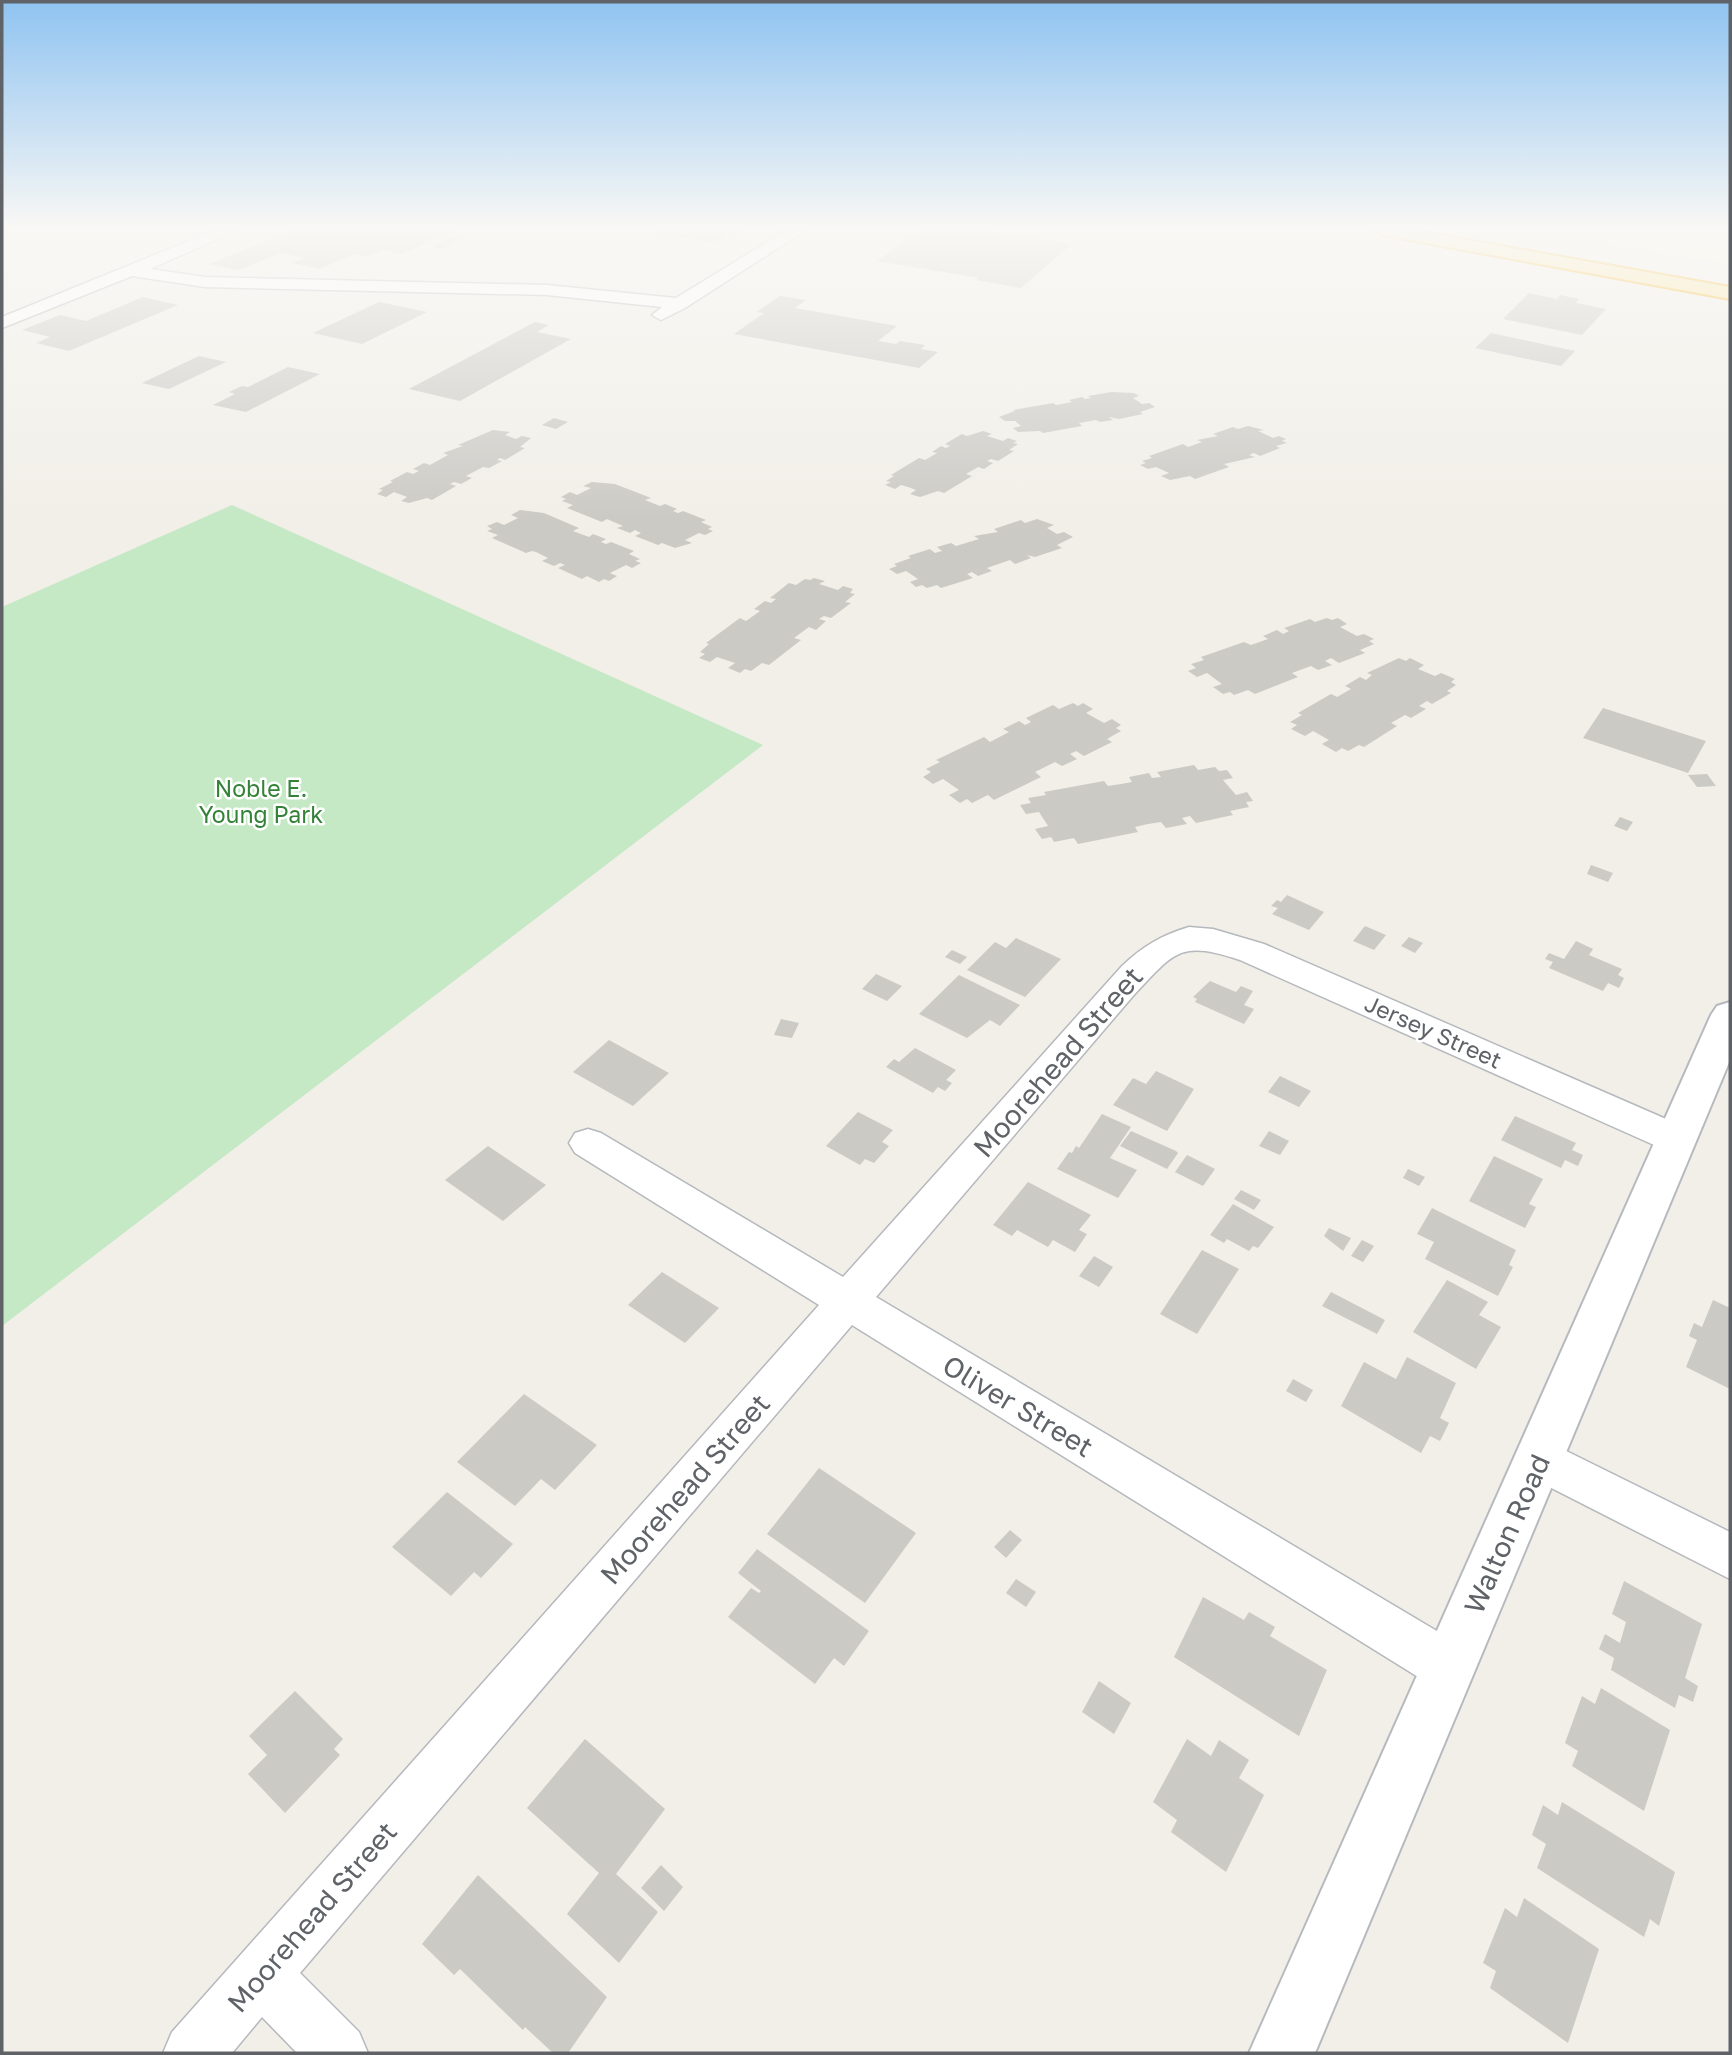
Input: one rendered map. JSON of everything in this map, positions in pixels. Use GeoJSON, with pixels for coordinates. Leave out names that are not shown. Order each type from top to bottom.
{"type":"FeatureCollection","features":[{"type":"Feature","properties":{"kind":"street","name":"Jersey Street"},"geometry":{"type":"LineString","coordinates":[[1187,938],[1212,939],[1252,952],[1676,1139]]}},
{"type":"Feature","properties":{"kind":"street","name":"Moorehead Street"},"geometry":{"type":"LineString","coordinates":[[193,2053],[1088,1025],[1152,956],[1187,938]]}},
{"type":"Feature","properties":{"kind":"street","name":"Walton Road"},"geometry":{"type":"LineString","coordinates":[[1282,2053],[1541,1459],[1730,1014]]}},
{"type":"Feature","properties":{"kind":"street","name":"Oliver Street"},"geometry":{"type":"LineString","coordinates":[[588,1143],[1449,1667]]}},
{"type":"Feature","properties":{"kind":"street"},"geometry":{"type":"LineString","coordinates":[[1541,1459],[1730,1556]]}},
{"type":"Feature","properties":{"kind":"street"},"geometry":{"type":"LineString","coordinates":[[261,1974],[338,2053]]}},
{"type":"Feature","properties":{"kind":"green space","name":"Noble E. Young Park"},"geometry":{"type":"Polygon","coordinates":[[[232,505],[763,745],[2,1326],[2,607],[232,505]]]}},
{"type":"Feature","properties":{"kind":"building"},"geometry":{"type":"Polygon","coordinates":[[[32,326],[128,326],[69,351],[36,343],[50,337],[22,330],[32,326]]]}},
{"type":"Feature","properties":{"kind":"building"},"geometry":{"type":"Polygon","coordinates":[[[328,326],[399,326],[362,344],[313,333],[328,326]]]}},
{"type":"Feature","properties":{"kind":"building"},"geometry":{"type":"Polygon","coordinates":[[[528,326],[547,326],[537,332],[571,339],[460,401],[409,389],[528,326]]]}},
{"type":"Feature","properties":{"kind":"building"},"geometry":{"type":"Polygon","coordinates":[[[746,326],[896,326],[878,341],[925,345],[921,349],[938,352],[919,368],[734,334],[746,326]]]}},
{"type":"Feature","properties":{"kind":"building"},"geometry":{"type":"Polygon","coordinates":[[[1537,326],[1590,326],[1582,335],[1537,326]]]}},
{"type":"Feature","properties":{"kind":"building"},"geometry":{"type":"Polygon","coordinates":[[[1491,333],[1575,351],[1561,366],[1475,348],[1491,333]]]}},
{"type":"Feature","properties":{"kind":"building"},"geometry":{"type":"Polygon","coordinates":[[[199,356],[226,362],[169,389],[142,383],[199,356]]]}},
{"type":"Feature","properties":{"kind":"building"},"geometry":{"type":"Polygon","coordinates":[[[288,367],[320,374],[246,412],[213,405],[235,394],[229,392],[242,386],[248,387],[288,367]]]}},
{"type":"Feature","properties":{"kind":"building"},"geometry":{"type":"Polygon","coordinates":[[[1111,392],[1134,393],[1139,396],[1133,398],[1142,404],[1149,403],[1155,407],[1140,412],[1143,414],[1119,419],[1109,417],[1113,420],[1079,423],[1082,426],[1043,433],[1018,432],[1013,428],[1021,426],[1015,421],[1005,421],[999,417],[1015,411],[1013,410],[1053,403],[1056,405],[1111,392]]]}},
{"type":"Feature","properties":{"kind":"building"},"geometry":{"type":"Polygon","coordinates":[[[554,418],[568,422],[556,429],[542,425],[554,418]]]}},
{"type":"Feature","properties":{"kind":"building"},"geometry":{"type":"Polygon","coordinates":[[[1248,426],[1264,430],[1258,431],[1273,438],[1279,436],[1286,439],[1282,441],[1287,443],[1260,456],[1254,453],[1249,455],[1255,457],[1224,464],[1229,467],[1195,479],[1190,476],[1170,480],[1161,476],[1169,473],[1156,467],[1148,469],[1140,465],[1146,463],[1142,461],[1152,458],[1149,456],[1183,444],[1188,447],[1202,442],[1197,440],[1218,436],[1213,434],[1233,427],[1238,429],[1248,426]]]}},
{"type":"Feature","properties":{"kind":"building"},"geometry":{"type":"Polygon","coordinates":[[[493,430],[510,432],[505,435],[516,439],[522,436],[531,438],[520,447],[525,448],[505,460],[500,458],[497,460],[502,461],[489,468],[483,467],[466,476],[472,478],[461,484],[450,484],[456,486],[432,500],[427,498],[409,503],[401,501],[407,497],[394,492],[386,497],[377,494],[383,490],[379,489],[393,482],[390,481],[407,472],[413,474],[419,471],[413,469],[424,463],[430,465],[448,455],[443,453],[493,430]]]}},
{"type":"Feature","properties":{"kind":"building"},"geometry":{"type":"Polygon","coordinates":[[[983,431],[992,434],[987,436],[1003,441],[1008,438],[1018,444],[1009,450],[1014,451],[998,461],[991,459],[987,461],[993,463],[984,469],[978,467],[966,474],[972,476],[944,493],[938,491],[920,497],[910,494],[916,490],[908,487],[901,485],[895,489],[885,485],[891,482],[886,481],[894,476],[891,475],[919,458],[925,460],[937,453],[932,452],[941,446],[950,446],[945,444],[962,434],[967,436],[983,431]]]}},
{"type":"Feature","properties":{"kind":"building"},"geometry":{"type":"Polygon","coordinates":[[[592,482],[615,484],[651,498],[645,500],[660,506],[665,504],[677,509],[673,511],[678,513],[683,511],[706,520],[701,522],[712,527],[708,529],[713,531],[705,535],[699,533],[685,540],[692,543],[675,548],[635,536],[641,533],[635,530],[630,533],[617,528],[623,526],[607,519],[602,522],[567,508],[573,505],[562,501],[566,499],[561,497],[570,492],[577,495],[591,488],[583,486],[592,482]]]}},
{"type":"Feature","properties":{"kind":"building"},"geometry":{"type":"Polygon","coordinates":[[[520,510],[544,513],[579,528],[573,531],[589,537],[593,534],[606,539],[601,542],[611,542],[634,551],[629,554],[640,559],[635,561],[641,563],[632,568],[626,565],[610,573],[617,576],[609,581],[604,579],[599,582],[587,576],[582,579],[558,568],[565,565],[560,563],[554,566],[542,561],[548,558],[536,552],[526,553],[492,538],[498,535],[487,531],[492,529],[487,526],[497,522],[504,525],[518,518],[511,515],[520,510]]]}},
{"type":"Feature","properties":{"kind":"building"},"geometry":{"type":"Polygon","coordinates":[[[1037,519],[1054,525],[1047,528],[1057,534],[1064,532],[1073,537],[1057,545],[1062,548],[1035,557],[1027,555],[1031,558],[1015,564],[1010,560],[987,568],[992,571],[978,576],[972,572],[967,574],[973,578],[941,588],[937,585],[916,587],[910,582],[918,579],[906,571],[897,574],[889,569],[897,566],[894,564],[911,558],[908,556],[930,549],[935,553],[942,551],[937,547],[951,543],[956,546],[979,539],[974,536],[998,532],[994,529],[1021,520],[1025,523],[1037,519]]]}},
{"type":"Feature","properties":{"kind":"building"},"geometry":{"type":"Polygon","coordinates":[[[805,579],[825,581],[819,584],[838,590],[843,586],[853,589],[850,593],[855,594],[845,602],[851,603],[831,618],[824,616],[819,619],[826,621],[816,630],[809,627],[794,638],[801,640],[769,665],[762,663],[751,671],[745,669],[740,673],[728,668],[735,663],[717,657],[710,662],[699,658],[705,654],[700,652],[709,644],[706,643],[740,618],[746,621],[760,611],[754,609],[765,601],[771,603],[776,599],[770,598],[789,583],[796,585],[805,579]]]}},
{"type":"Feature","properties":{"kind":"building"},"geometry":{"type":"Polygon","coordinates":[[[1338,618],[1347,624],[1340,627],[1357,636],[1364,634],[1374,639],[1369,641],[1374,644],[1360,650],[1365,653],[1339,663],[1331,658],[1325,661],[1332,665],[1318,670],[1311,666],[1292,673],[1298,677],[1255,694],[1248,690],[1234,695],[1230,692],[1223,694],[1213,687],[1222,684],[1207,673],[1197,677],[1188,671],[1196,668],[1191,664],[1204,660],[1201,657],[1244,642],[1251,645],[1268,639],[1263,636],[1277,630],[1283,634],[1289,631],[1284,628],[1310,619],[1315,622],[1338,618]]]}},
{"type":"Feature","properties":{"kind":"building"},"geometry":{"type":"Polygon","coordinates":[[[1399,658],[1406,661],[1410,658],[1424,665],[1418,669],[1435,676],[1441,673],[1455,679],[1451,682],[1456,685],[1447,691],[1451,693],[1432,704],[1427,701],[1419,706],[1426,709],[1411,718],[1405,715],[1391,723],[1397,726],[1364,747],[1359,745],[1348,751],[1342,748],[1336,752],[1322,744],[1329,740],[1313,731],[1305,736],[1291,729],[1297,725],[1290,722],[1302,715],[1298,713],[1331,694],[1337,697],[1351,689],[1345,686],[1360,677],[1366,680],[1372,675],[1367,673],[1399,658]]]}},
{"type":"Feature","properties":{"kind":"building"},"geometry":{"type":"Polygon","coordinates":[[[1073,703],[1078,706],[1083,703],[1093,709],[1086,713],[1104,723],[1112,719],[1121,725],[1116,728],[1121,731],[1107,739],[1112,742],[1084,756],[1076,751],[1070,754],[1077,759],[1062,766],[1055,762],[1035,772],[1041,777],[994,800],[988,795],[972,803],[967,799],[960,803],[949,795],[959,790],[943,779],[933,784],[923,777],[931,772],[926,769],[940,762],[936,760],[984,737],[990,742],[1009,732],[1003,729],[1019,721],[1025,725],[1031,722],[1026,718],[1053,705],[1059,709],[1073,703]]]}},
{"type":"Feature","properties":{"kind":"building"},"geometry":{"type":"Polygon","coordinates":[[[1603,708],[1706,741],[1688,773],[1583,738],[1603,708]]]}},
{"type":"Feature","properties":{"kind":"building"},"geometry":{"type":"Polygon","coordinates":[[[1194,765],[1198,770],[1215,767],[1219,771],[1227,770],[1233,778],[1223,780],[1236,795],[1247,792],[1253,801],[1246,802],[1249,807],[1230,811],[1233,815],[1196,823],[1190,816],[1182,818],[1187,824],[1166,828],[1161,822],[1148,824],[1135,827],[1138,832],[1078,844],[1074,838],[1054,842],[1051,837],[1042,839],[1035,829],[1048,826],[1039,812],[1026,814],[1020,805],[1031,803],[1028,798],[1046,795],[1044,792],[1104,781],[1108,786],[1121,784],[1132,782],[1129,777],[1149,773],[1152,778],[1161,777],[1157,772],[1194,765]]]}},
{"type":"Feature","properties":{"kind":"building"},"geometry":{"type":"Polygon","coordinates":[[[1707,774],[1716,786],[1697,787],[1688,775],[1707,774]]]}},
{"type":"Feature","properties":{"kind":"building"},"geometry":{"type":"Polygon","coordinates":[[[1620,817],[1633,822],[1627,831],[1614,826],[1620,817]]]}},
{"type":"Feature","properties":{"kind":"building"},"geometry":{"type":"Polygon","coordinates":[[[1591,865],[1613,873],[1608,882],[1587,874],[1591,865]]]}},
{"type":"Feature","properties":{"kind":"building"},"geometry":{"type":"Polygon","coordinates":[[[1287,895],[1324,912],[1309,930],[1272,914],[1278,908],[1271,906],[1277,900],[1281,902],[1287,895]]]}},
{"type":"Feature","properties":{"kind":"building"},"geometry":{"type":"Polygon","coordinates":[[[1365,926],[1386,935],[1374,950],[1353,941],[1365,926]]]}},
{"type":"Feature","properties":{"kind":"building"},"geometry":{"type":"Polygon","coordinates":[[[1409,937],[1423,943],[1415,953],[1401,946],[1409,937]]]}},
{"type":"Feature","properties":{"kind":"building"},"geometry":{"type":"Polygon","coordinates":[[[1016,938],[1061,959],[1025,997],[967,970],[995,942],[1006,948],[1016,938]]]}},
{"type":"Feature","properties":{"kind":"building"},"geometry":{"type":"Polygon","coordinates":[[[1576,941],[1593,949],[1589,955],[1622,969],[1618,975],[1624,978],[1619,988],[1608,983],[1603,991],[1549,968],[1553,962],[1545,959],[1549,953],[1564,959],[1576,941]]]}},
{"type":"Feature","properties":{"kind":"building"},"geometry":{"type":"Polygon","coordinates":[[[952,950],[967,957],[960,964],[945,957],[952,950]]]}},
{"type":"Feature","properties":{"kind":"building"},"geometry":{"type":"Polygon","coordinates":[[[876,974],[902,986],[887,1001],[862,989],[876,974]]]}},
{"type":"Feature","properties":{"kind":"building"},"geometry":{"type":"Polygon","coordinates":[[[959,975],[1020,1005],[1000,1026],[990,1020],[967,1038],[919,1014],[959,975]]]}},
{"type":"Feature","properties":{"kind":"building"},"geometry":{"type":"Polygon","coordinates":[[[1210,981],[1236,992],[1241,986],[1253,991],[1244,1005],[1254,1009],[1244,1024],[1195,1002],[1197,999],[1193,997],[1210,981]]]}},
{"type":"Feature","properties":{"kind":"building"},"geometry":{"type":"Polygon","coordinates":[[[781,1019],[799,1023],[792,1038],[774,1035],[781,1019]]]}},
{"type":"Feature","properties":{"kind":"building"},"geometry":{"type":"Polygon","coordinates":[[[609,1040],[669,1073],[633,1106],[573,1072],[609,1040]]]}},
{"type":"Feature","properties":{"kind":"building"},"geometry":{"type":"Polygon","coordinates":[[[915,1048],[956,1070],[946,1080],[952,1083],[945,1091],[938,1087],[933,1093],[886,1067],[894,1059],[899,1062],[915,1048]]]}},
{"type":"Feature","properties":{"kind":"building"},"geometry":{"type":"Polygon","coordinates":[[[1156,1071],[1194,1089],[1167,1131],[1113,1105],[1133,1078],[1146,1084],[1156,1071]]]}},
{"type":"Feature","properties":{"kind":"building"},"geometry":{"type":"Polygon","coordinates":[[[1280,1076],[1311,1091],[1299,1107],[1268,1092],[1280,1076]]]}},
{"type":"Feature","properties":{"kind":"building"},"geometry":{"type":"Polygon","coordinates":[[[858,1112],[893,1130],[882,1142],[889,1146],[874,1163],[865,1159],[860,1165],[826,1146],[858,1112]]]}},
{"type":"Feature","properties":{"kind":"building"},"geometry":{"type":"Polygon","coordinates":[[[1102,1114],[1131,1127],[1110,1158],[1137,1170],[1118,1198],[1057,1169],[1069,1152],[1072,1153],[1076,1146],[1079,1148],[1102,1114]]]}},
{"type":"Feature","properties":{"kind":"building"},"geometry":{"type":"Polygon","coordinates":[[[1515,1116],[1576,1143],[1572,1150],[1583,1155],[1578,1166],[1565,1160],[1561,1168],[1501,1140],[1515,1116]]]}},
{"type":"Feature","properties":{"kind":"building"},"geometry":{"type":"Polygon","coordinates":[[[1131,1131],[1178,1153],[1167,1169],[1120,1146],[1131,1131]]]}},
{"type":"Feature","properties":{"kind":"building"},"geometry":{"type":"Polygon","coordinates":[[[1269,1131],[1289,1141],[1280,1155],[1259,1146],[1269,1131]]]}},
{"type":"Feature","properties":{"kind":"building"},"geometry":{"type":"Polygon","coordinates":[[[488,1146],[546,1185],[503,1221],[445,1180],[488,1146]]]}},
{"type":"Feature","properties":{"kind":"building"},"geometry":{"type":"Polygon","coordinates":[[[1187,1155],[1215,1169],[1203,1186],[1175,1172],[1187,1155]]]}},
{"type":"Feature","properties":{"kind":"building"},"geometry":{"type":"Polygon","coordinates":[[[1494,1156],[1543,1179],[1529,1204],[1536,1207],[1525,1228],[1469,1201],[1494,1156]]]}},
{"type":"Feature","properties":{"kind":"building"},"geometry":{"type":"Polygon","coordinates":[[[1408,1169],[1425,1177],[1419,1186],[1403,1178],[1408,1169]]]}},
{"type":"Feature","properties":{"kind":"building"},"geometry":{"type":"Polygon","coordinates":[[[1028,1182],[1091,1215],[1079,1230],[1087,1234],[1075,1252],[1053,1240],[1048,1247],[1017,1230],[1012,1236],[993,1225],[1028,1182]]]}},
{"type":"Feature","properties":{"kind":"building"},"geometry":{"type":"Polygon","coordinates":[[[1241,1190],[1261,1200],[1254,1210],[1234,1199],[1241,1190]]]}},
{"type":"Feature","properties":{"kind":"building"},"geometry":{"type":"Polygon","coordinates":[[[1233,1204],[1274,1227],[1258,1248],[1253,1246],[1249,1251],[1227,1239],[1224,1243],[1210,1235],[1233,1204]]]}},
{"type":"Feature","properties":{"kind":"building"},"geometry":{"type":"Polygon","coordinates":[[[1432,1208],[1516,1250],[1509,1265],[1513,1267],[1498,1296],[1425,1259],[1434,1242],[1417,1234],[1432,1208]]]}},
{"type":"Feature","properties":{"kind":"building"},"geometry":{"type":"Polygon","coordinates":[[[1329,1228],[1351,1238],[1343,1251],[1324,1236],[1329,1228]]]}},
{"type":"Feature","properties":{"kind":"building"},"geometry":{"type":"Polygon","coordinates":[[[1362,1240],[1374,1246],[1363,1262],[1351,1256],[1362,1240]]]}},
{"type":"Feature","properties":{"kind":"building"},"geometry":{"type":"Polygon","coordinates":[[[1202,1250],[1239,1269],[1197,1334],[1160,1314],[1202,1250]]]}},
{"type":"Feature","properties":{"kind":"building"},"geometry":{"type":"Polygon","coordinates":[[[1094,1256],[1113,1267],[1099,1287],[1079,1276],[1094,1256]]]}},
{"type":"Feature","properties":{"kind":"building"},"geometry":{"type":"Polygon","coordinates":[[[662,1272],[719,1308],[685,1343],[628,1305],[662,1272]]]}},
{"type":"Feature","properties":{"kind":"building"},"geometry":{"type":"Polygon","coordinates":[[[1447,1280],[1488,1302],[1479,1315],[1501,1327],[1476,1369],[1413,1332],[1447,1280]]]}},
{"type":"Feature","properties":{"kind":"building"},"geometry":{"type":"Polygon","coordinates":[[[1331,1292],[1385,1320],[1377,1334],[1322,1306],[1331,1292]]]}},
{"type":"Feature","properties":{"kind":"building"},"geometry":{"type":"Polygon","coordinates":[[[1713,1300],[1730,1308],[1730,1389],[1686,1367],[1697,1340],[1689,1336],[1694,1323],[1702,1327],[1713,1300]]]}},
{"type":"Feature","properties":{"kind":"building"},"geometry":{"type":"Polygon","coordinates":[[[1407,1357],[1456,1383],[1440,1418],[1449,1423],[1440,1441],[1430,1436],[1421,1453],[1341,1406],[1364,1362],[1396,1379],[1407,1357]]]}},
{"type":"Feature","properties":{"kind":"building"},"geometry":{"type":"Polygon","coordinates":[[[1293,1379],[1313,1390],[1306,1402],[1286,1391],[1293,1379]]]}},
{"type":"Feature","properties":{"kind":"building"},"geometry":{"type":"Polygon","coordinates":[[[524,1394],[597,1445],[555,1490],[541,1479],[515,1506],[457,1462],[524,1394]]]}},
{"type":"Feature","properties":{"kind":"building"},"geometry":{"type":"Polygon","coordinates":[[[819,1468],[916,1533],[865,1603],[767,1534],[819,1468]]]}},
{"type":"Feature","properties":{"kind":"building"},"geometry":{"type":"Polygon","coordinates":[[[447,1492],[513,1544],[481,1578],[474,1572],[451,1596],[392,1547],[447,1492]]]}},
{"type":"Feature","properties":{"kind":"building"},"geometry":{"type":"Polygon","coordinates":[[[1010,1530],[1022,1540],[1006,1558],[994,1547],[1010,1530]]]}},
{"type":"Feature","properties":{"kind":"building"},"geometry":{"type":"Polygon","coordinates":[[[757,1549],[869,1631],[844,1666],[834,1658],[815,1684],[728,1617],[751,1588],[759,1593],[761,1591],[738,1573],[757,1549]]]}},
{"type":"Feature","properties":{"kind":"building"},"geometry":{"type":"Polygon","coordinates":[[[1016,1579],[1036,1592],[1026,1607],[1006,1593],[1016,1579]]]}},
{"type":"Feature","properties":{"kind":"building"},"geometry":{"type":"Polygon","coordinates":[[[1624,1581],[1702,1624],[1685,1678],[1698,1686],[1693,1702],[1679,1695],[1675,1708],[1611,1670],[1614,1658],[1599,1649],[1605,1634],[1620,1643],[1626,1622],[1612,1614],[1624,1581]]]}},
{"type":"Feature","properties":{"kind":"building"},"geometry":{"type":"Polygon","coordinates":[[[1203,1597],[1244,1620],[1249,1612],[1275,1627],[1270,1636],[1327,1670],[1299,1736],[1174,1657],[1203,1597]]]}},
{"type":"Feature","properties":{"kind":"building"},"geometry":{"type":"Polygon","coordinates":[[[1099,1681],[1131,1703],[1114,1734],[1082,1712],[1099,1681]]]}},
{"type":"Feature","properties":{"kind":"building"},"geometry":{"type":"Polygon","coordinates":[[[1601,1688],[1670,1730],[1644,1811],[1572,1766],[1578,1751],[1565,1743],[1582,1696],[1595,1704],[1601,1688]]]}},
{"type":"Feature","properties":{"kind":"building"},"geometry":{"type":"Polygon","coordinates":[[[295,1691],[343,1739],[334,1749],[340,1755],[285,1813],[248,1774],[267,1755],[249,1736],[295,1691]]]}},
{"type":"Feature","properties":{"kind":"building"},"geometry":{"type":"Polygon","coordinates":[[[585,1739],[665,1809],[616,1874],[658,1912],[619,1963],[567,1914],[599,1873],[527,1808],[585,1739]]]}},
{"type":"Feature","properties":{"kind":"building"},"geometry":{"type":"Polygon","coordinates":[[[1187,1739],[1211,1756],[1219,1740],[1249,1760],[1239,1778],[1264,1795],[1226,1872],[1171,1832],[1177,1820],[1153,1802],[1187,1739]]]}},
{"type":"Feature","properties":{"kind":"building"},"geometry":{"type":"Polygon","coordinates":[[[1562,1802],[1675,1872],[1659,1926],[1650,1919],[1644,1937],[1537,1868],[1546,1844],[1532,1835],[1543,1805],[1558,1815],[1562,1802]]]}},
{"type":"Feature","properties":{"kind":"building"},"geometry":{"type":"Polygon","coordinates":[[[661,1865],[683,1887],[664,1911],[641,1888],[661,1865]]]}},
{"type":"Feature","properties":{"kind":"building"},"geometry":{"type":"Polygon","coordinates":[[[478,1875],[607,1997],[568,2053],[553,2053],[525,2027],[523,2030],[460,1969],[454,1975],[422,1944],[478,1875]]]}},
{"type":"Feature","properties":{"kind":"building"},"geometry":{"type":"Polygon","coordinates":[[[1524,1898],[1599,1949],[1568,2043],[1490,1988],[1496,1971],[1483,1963],[1505,1908],[1517,1917],[1524,1898]]]}}]}
